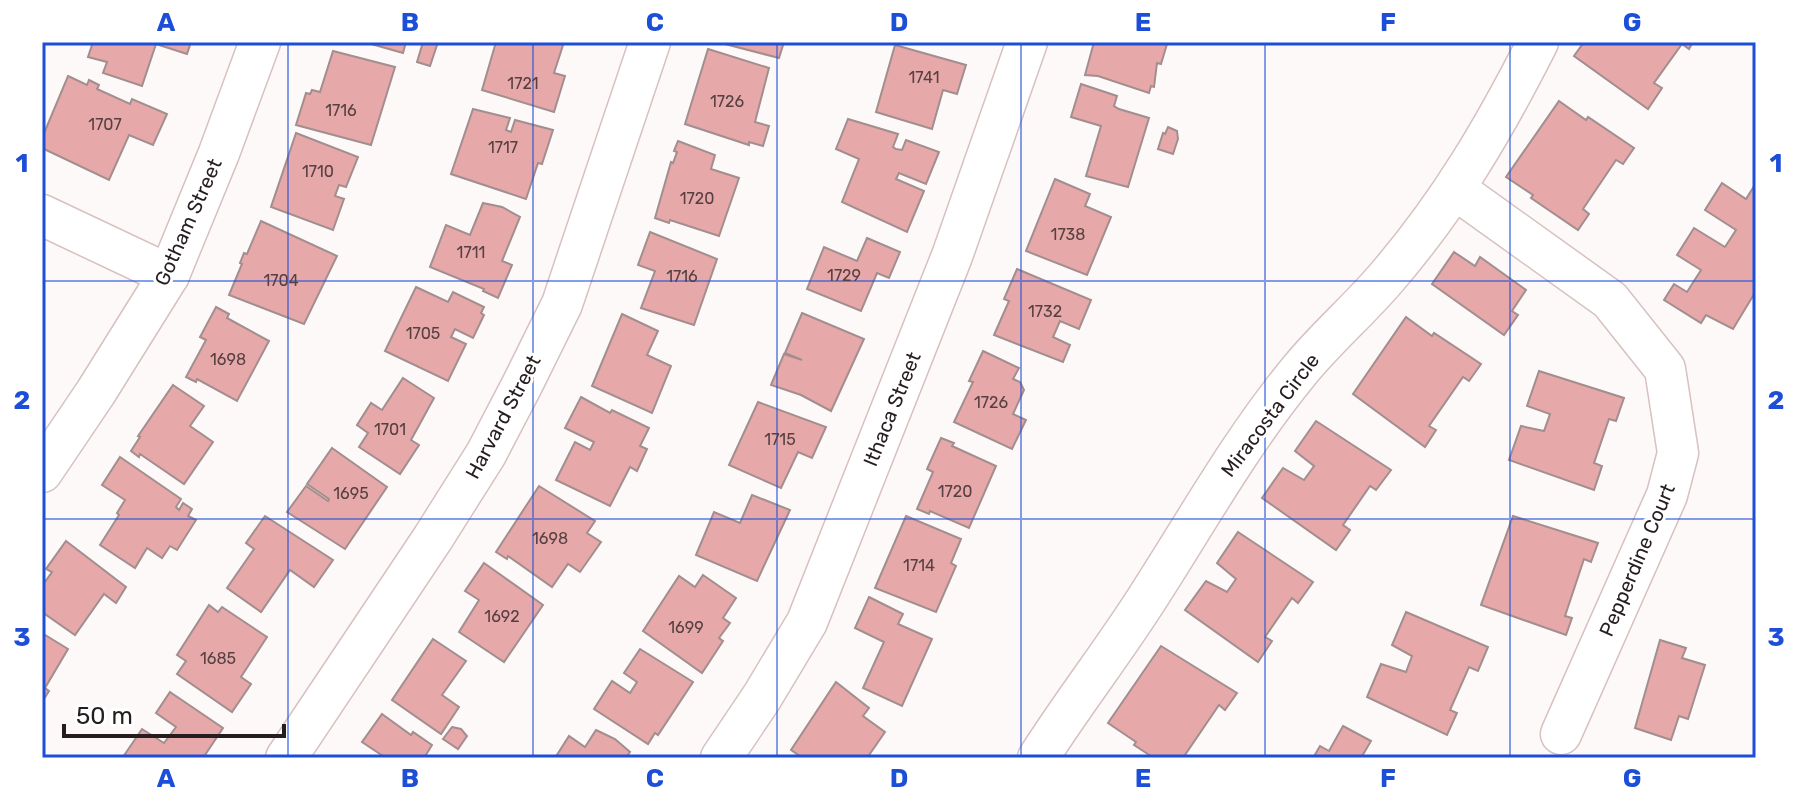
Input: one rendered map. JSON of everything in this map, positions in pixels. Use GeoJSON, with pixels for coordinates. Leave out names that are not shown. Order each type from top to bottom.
{"type":"FeatureCollection","features":[{"type":"Feature","properties":{"kind":"street","name":"Gotham Street"},"geometry":{"type":"LineString","coordinates":[[42,472],[169,275],[260,42]]}},
{"type":"Feature","properties":{"kind":"street","name":"Harvard Street"},"geometry":{"type":"LineString","coordinates":[[286,758],[433,538],[486,454],[523,383],[562,304],[650,42]]}},
{"type":"Feature","properties":{"kind":"street","name":"Ithaca Street"},"geometry":{"type":"LineString","coordinates":[[721,758],[807,622],[952,256],[1027,42]]}},
{"type":"Feature","properties":{"kind":"street","name":"Miracosta Circle"},"geometry":{"type":"LineString","coordinates":[[1038,758],[1146,600],[1216,487],[1300,370],[1388,276],[1455,189],[1508,102],[1538,42]]}},
{"type":"Feature","properties":{"kind":"street","name":"Pepperdine Court"},"geometry":{"type":"LineString","coordinates":[[1455,189],[1610,300],[1665,369],[1678,453],[1667,495],[1561,734]]}},
{"type":"Feature","properties":{"kind":"street"},"geometry":{"type":"LineString","coordinates":[[42,215],[169,275]]}},
{"type":"Feature","properties":{"kind":"building"},"geometry":{"type":"Polygon","coordinates":[[[93,42],[191,42],[187,54],[156,44],[142,86],[103,73],[107,62],[88,57],[93,42]]]}},
{"type":"Feature","properties":{"kind":"building"},"geometry":{"type":"Polygon","coordinates":[[[364,42],[406,42],[403,53],[364,42]]]}},
{"type":"Feature","properties":{"kind":"building"},"geometry":{"type":"Polygon","coordinates":[[[423,42],[438,42],[430,66],[417,62],[423,42]]]}},
{"type":"Feature","properties":{"kind":"building"},"geometry":{"type":"Polygon","coordinates":[[[496,42],[564,42],[554,73],[565,76],[554,112],[482,90],[496,42]]]}},
{"type":"Feature","properties":{"kind":"building"},"geometry":{"type":"Polygon","coordinates":[[[726,42],[784,42],[779,58],[726,42]]]}},
{"type":"Feature","properties":{"kind":"building"},"geometry":{"type":"Polygon","coordinates":[[[1094,42],[1167,44],[1161,64],[1157,63],[1154,87],[1151,86],[1149,93],[1098,76],[1085,75],[1094,42]]]}},
{"type":"Feature","properties":{"kind":"building"},"geometry":{"type":"Polygon","coordinates":[[[1584,42],[1693,42],[1689,49],[1682,44],[1654,83],[1662,88],[1648,109],[1574,56],[1584,42]]]}},
{"type":"Feature","properties":{"kind":"building"},"geometry":{"type":"Polygon","coordinates":[[[895,45],[966,65],[957,94],[943,90],[932,129],[876,112],[895,45]]]}},
{"type":"Feature","properties":{"kind":"building"},"geometry":{"type":"Polygon","coordinates":[[[708,49],[769,68],[755,122],[769,126],[763,146],[749,142],[749,145],[685,124],[708,49]]]}},
{"type":"Feature","properties":{"kind":"building"},"geometry":{"type":"Polygon","coordinates":[[[333,51],[395,67],[371,145],[296,125],[306,93],[310,94],[312,90],[320,92],[333,51]]]}},
{"type":"Feature","properties":{"kind":"building"},"geometry":{"type":"Polygon","coordinates":[[[68,76],[87,85],[89,80],[99,85],[97,89],[130,104],[132,99],[167,114],[153,145],[129,135],[109,180],[42,148],[42,138],[68,76]]]}},
{"type":"Feature","properties":{"kind":"building"},"geometry":{"type":"Polygon","coordinates":[[[1081,84],[1117,96],[1114,106],[1119,109],[1149,118],[1128,187],[1086,176],[1101,126],[1071,117],[1081,84]]]}},
{"type":"Feature","properties":{"kind":"building"},"geometry":{"type":"Polygon","coordinates":[[[1559,101],[1634,148],[1623,164],[1616,160],[1583,209],[1589,214],[1578,230],[1506,177],[1559,101]]]}},
{"type":"Feature","properties":{"kind":"building"},"geometry":{"type":"Polygon","coordinates":[[[473,109],[510,118],[506,130],[511,132],[515,120],[553,130],[526,199],[451,174],[473,109]]]}},
{"type":"Feature","properties":{"kind":"building"},"geometry":{"type":"Polygon","coordinates":[[[848,119],[898,134],[893,147],[896,149],[902,150],[906,140],[939,152],[926,184],[899,173],[896,179],[924,191],[907,232],[842,202],[859,159],[836,149],[848,119]]]}},
{"type":"Feature","properties":{"kind":"building"},"geometry":{"type":"Polygon","coordinates":[[[1168,127],[1177,131],[1173,154],[1158,149],[1168,127]]]}},
{"type":"Feature","properties":{"kind":"building"},"geometry":{"type":"Polygon","coordinates":[[[296,133],[358,157],[346,187],[339,185],[335,196],[344,199],[333,230],[271,207],[296,133]]]}},
{"type":"Feature","properties":{"kind":"building"},"geometry":{"type":"Polygon","coordinates":[[[678,141],[715,155],[711,169],[739,178],[719,236],[655,218],[678,141]]]}},
{"type":"Feature","properties":{"kind":"building"},"geometry":{"type":"Polygon","coordinates":[[[1055,179],[1090,194],[1085,206],[1111,217],[1087,275],[1026,251],[1055,179]]]}},
{"type":"Feature","properties":{"kind":"building"},"geometry":{"type":"Polygon","coordinates":[[[1722,183],[1746,199],[1756,183],[1756,291],[1733,329],[1706,315],[1701,323],[1664,300],[1674,284],[1687,292],[1701,270],[1677,255],[1694,228],[1725,247],[1736,230],[1705,210],[1722,183]]]}},
{"type":"Feature","properties":{"kind":"building"},"geometry":{"type":"Polygon","coordinates":[[[483,203],[502,207],[520,217],[502,261],[512,265],[498,298],[430,267],[446,225],[470,235],[483,203]]]}},
{"type":"Feature","properties":{"kind":"building"},"geometry":{"type":"Polygon","coordinates":[[[261,221],[337,256],[304,324],[229,295],[244,253],[247,254],[261,221]]]}},
{"type":"Feature","properties":{"kind":"building"},"geometry":{"type":"Polygon","coordinates":[[[650,232],[717,259],[694,325],[641,308],[655,271],[638,265],[650,232]]]}},
{"type":"Feature","properties":{"kind":"building"},"geometry":{"type":"Polygon","coordinates":[[[867,238],[900,252],[889,278],[877,273],[861,311],[807,289],[824,247],[857,261],[867,238]]]}},
{"type":"Feature","properties":{"kind":"building"},"geometry":{"type":"Polygon","coordinates":[[[1454,252],[1475,266],[1480,257],[1526,290],[1512,311],[1518,315],[1504,335],[1432,284],[1454,252]]]}},
{"type":"Feature","properties":{"kind":"building"},"geometry":{"type":"Polygon","coordinates":[[[1017,269],[1091,300],[1079,329],[1060,321],[1053,337],[1070,345],[1063,362],[994,335],[1009,301],[1004,299],[1017,269]]]}},
{"type":"Feature","properties":{"kind":"building"},"geometry":{"type":"Polygon","coordinates":[[[416,287],[448,302],[453,292],[484,307],[481,313],[484,315],[473,338],[455,329],[451,337],[466,344],[448,381],[385,351],[416,287]]]}},
{"type":"Feature","properties":{"kind":"building"},"geometry":{"type":"Polygon","coordinates":[[[216,307],[229,314],[227,318],[269,341],[237,401],[197,379],[196,382],[186,377],[206,340],[200,337],[216,307]]]}},
{"type":"Feature","properties":{"kind":"building"},"geometry":{"type":"Polygon","coordinates":[[[802,313],[864,339],[831,411],[801,395],[771,385],[784,354],[802,360],[785,353],[802,313]]]}},
{"type":"Feature","properties":{"kind":"building"},"geometry":{"type":"Polygon","coordinates":[[[622,314],[658,331],[647,355],[671,366],[652,413],[592,386],[622,314]]]}},
{"type":"Feature","properties":{"kind":"building"},"geometry":{"type":"Polygon","coordinates":[[[1406,317],[1481,364],[1469,381],[1463,377],[1429,426],[1436,430],[1425,447],[1353,394],[1406,317]]]}},
{"type":"Feature","properties":{"kind":"building"},"geometry":{"type":"Polygon","coordinates":[[[983,351],[1019,368],[1013,379],[1020,382],[1024,390],[1013,414],[1026,420],[1012,449],[954,422],[973,382],[969,381],[983,351]]]}},
{"type":"Feature","properties":{"kind":"building"},"geometry":{"type":"Polygon","coordinates":[[[1539,371],[1624,398],[1616,421],[1609,419],[1594,463],[1602,466],[1594,490],[1509,460],[1521,426],[1544,431],[1550,414],[1527,406],[1539,371]]]}},
{"type":"Feature","properties":{"kind":"building"},"geometry":{"type":"Polygon","coordinates":[[[403,378],[434,398],[411,440],[419,445],[400,474],[359,447],[368,433],[357,425],[371,403],[382,410],[403,378]]]}},
{"type":"Feature","properties":{"kind":"building"},"geometry":{"type":"Polygon","coordinates":[[[173,385],[204,406],[190,426],[213,442],[184,484],[131,451],[173,385]]]}},
{"type":"Feature","properties":{"kind":"building"},"geometry":{"type":"Polygon","coordinates":[[[581,397],[610,413],[612,410],[649,428],[640,446],[647,449],[637,471],[630,467],[610,506],[556,480],[575,442],[590,450],[594,442],[565,428],[581,397]]]}},
{"type":"Feature","properties":{"kind":"building"},"geometry":{"type":"Polygon","coordinates":[[[758,402],[826,427],[812,458],[798,452],[781,488],[729,465],[758,402]]]}},
{"type":"Feature","properties":{"kind":"building"},"geometry":{"type":"Polygon","coordinates":[[[1316,421],[1391,470],[1376,490],[1370,486],[1343,525],[1350,530],[1336,550],[1262,498],[1283,468],[1304,480],[1314,466],[1295,451],[1316,421]]]}},
{"type":"Feature","properties":{"kind":"building"},"geometry":{"type":"Polygon","coordinates":[[[941,438],[996,466],[969,528],[930,511],[929,514],[917,509],[933,472],[927,469],[941,438]]]}},
{"type":"Feature","properties":{"kind":"building"},"geometry":{"type":"Polygon","coordinates":[[[332,448],[387,487],[345,549],[287,512],[306,486],[328,501],[307,484],[332,448]]]}},
{"type":"Feature","properties":{"kind":"building"},"geometry":{"type":"Polygon","coordinates":[[[120,457],[181,499],[176,507],[179,510],[183,503],[192,509],[188,516],[196,520],[177,550],[170,546],[162,558],[147,548],[135,568],[100,545],[125,500],[102,485],[120,457]]]}},
{"type":"Feature","properties":{"kind":"building"},"geometry":{"type":"Polygon","coordinates":[[[539,486],[595,521],[587,533],[601,542],[580,572],[568,564],[552,587],[508,556],[507,559],[496,552],[539,486]]]}},
{"type":"Feature","properties":{"kind":"building"},"geometry":{"type":"Polygon","coordinates":[[[752,495],[790,510],[757,581],[696,555],[714,512],[740,523],[752,495]]]}},
{"type":"Feature","properties":{"kind":"building"},"geometry":{"type":"Polygon","coordinates":[[[265,516],[333,560],[314,587],[290,570],[261,612],[227,588],[254,549],[246,543],[265,516]]]}},
{"type":"Feature","properties":{"kind":"building"},"geometry":{"type":"Polygon","coordinates":[[[906,516],[961,539],[951,563],[956,566],[936,612],[875,588],[906,516]]]}},
{"type":"Feature","properties":{"kind":"building"},"geometry":{"type":"Polygon","coordinates":[[[1513,516],[1598,543],[1591,562],[1584,559],[1565,616],[1572,618],[1566,635],[1481,605],[1513,516]]]}},
{"type":"Feature","properties":{"kind":"building"},"geometry":{"type":"Polygon","coordinates":[[[1238,532],[1313,582],[1298,603],[1292,598],[1265,637],[1272,641],[1258,662],[1185,610],[1206,581],[1227,592],[1236,579],[1217,563],[1238,532]]]}},
{"type":"Feature","properties":{"kind":"building"},"geometry":{"type":"Polygon","coordinates":[[[66,541],[126,587],[116,603],[104,594],[75,635],[42,612],[42,586],[52,572],[46,569],[66,541]]]}},
{"type":"Feature","properties":{"kind":"building"},"geometry":{"type":"Polygon","coordinates":[[[484,563],[543,605],[504,662],[459,632],[479,600],[465,591],[484,563]]]}},
{"type":"Feature","properties":{"kind":"building"},"geometry":{"type":"Polygon","coordinates":[[[703,575],[736,598],[723,618],[730,623],[719,638],[723,641],[702,673],[643,631],[679,576],[695,587],[703,575]]]}},
{"type":"Feature","properties":{"kind":"building"},"geometry":{"type":"Polygon","coordinates":[[[869,597],[903,614],[898,624],[932,639],[902,706],[863,688],[884,642],[855,628],[869,597]]]}},
{"type":"Feature","properties":{"kind":"building"},"geometry":{"type":"Polygon","coordinates":[[[209,605],[218,612],[222,607],[267,637],[241,677],[251,684],[232,712],[177,674],[186,661],[177,655],[209,605]]]}},
{"type":"Feature","properties":{"kind":"building"},"geometry":{"type":"Polygon","coordinates":[[[1406,612],[1488,647],[1478,671],[1469,667],[1450,710],[1457,713],[1447,735],[1367,697],[1381,664],[1406,672],[1412,656],[1392,645],[1406,612]]]}},
{"type":"Feature","properties":{"kind":"building"},"geometry":{"type":"Polygon","coordinates":[[[42,633],[68,649],[45,688],[49,691],[42,702],[42,633]]]}},
{"type":"Feature","properties":{"kind":"building"},"geometry":{"type":"Polygon","coordinates":[[[433,639],[466,661],[442,695],[459,707],[441,734],[392,700],[433,639]]]}},
{"type":"Feature","properties":{"kind":"building"},"geometry":{"type":"Polygon","coordinates":[[[1660,640],[1686,648],[1682,658],[1705,665],[1688,719],[1679,716],[1671,740],[1635,728],[1660,640]]]}},
{"type":"Feature","properties":{"kind":"building"},"geometry":{"type":"Polygon","coordinates":[[[1161,646],[1237,693],[1225,710],[1219,705],[1185,755],[1190,758],[1154,758],[1108,723],[1161,646]]]}},
{"type":"Feature","properties":{"kind":"building"},"geometry":{"type":"Polygon","coordinates":[[[640,649],[693,682],[658,735],[655,733],[648,744],[594,709],[612,681],[630,693],[637,682],[624,673],[640,649]]]}},
{"type":"Feature","properties":{"kind":"building"},"geometry":{"type":"Polygon","coordinates":[[[836,682],[869,708],[863,716],[885,732],[867,758],[803,758],[791,750],[836,682]]]}},
{"type":"Feature","properties":{"kind":"building"},"geometry":{"type":"Polygon","coordinates":[[[170,692],[223,728],[203,758],[123,757],[142,729],[164,743],[176,727],[156,713],[170,692]]]}},
{"type":"Feature","properties":{"kind":"building"},"geometry":{"type":"Polygon","coordinates":[[[382,714],[411,735],[413,732],[432,745],[424,758],[386,758],[362,742],[382,714]]]}},
{"type":"Feature","properties":{"kind":"building"},"geometry":{"type":"Polygon","coordinates":[[[1343,726],[1371,741],[1361,758],[1313,758],[1320,746],[1329,751],[1343,726]]]}},
{"type":"Feature","properties":{"kind":"building"},"geometry":{"type":"Polygon","coordinates":[[[452,727],[461,729],[467,736],[458,749],[443,739],[452,727]]]}},
{"type":"Feature","properties":{"kind":"building"},"geometry":{"type":"Polygon","coordinates":[[[596,730],[615,739],[630,752],[626,758],[555,758],[569,736],[585,747],[596,730]]]}}]}
